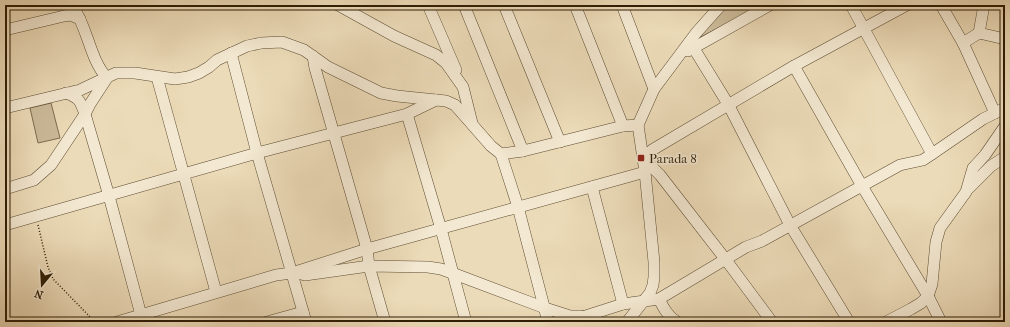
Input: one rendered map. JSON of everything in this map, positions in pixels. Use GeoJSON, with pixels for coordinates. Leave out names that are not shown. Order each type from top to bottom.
{"type":"FeatureCollection","features":[{"type":"Feature","properties":{"kind":"street"},"geometry":{"type":"LineString","coordinates":[[72,5],[80,19],[98,66],[107,78]]}},
{"type":"Feature","properties":{"kind":"street"},"geometry":{"type":"LineString","coordinates":[[338,5],[394,36],[436,55],[446,63],[463,87]]}},
{"type":"Feature","properties":{"kind":"street"},"geometry":{"type":"LineString","coordinates":[[428,5],[463,87],[473,125]]}},
{"type":"Feature","properties":{"kind":"street"},"geometry":{"type":"LineString","coordinates":[[464,5],[523,151]]}},
{"type":"Feature","properties":{"kind":"street"},"geometry":{"type":"LineString","coordinates":[[504,5],[560,142]]}},
{"type":"Feature","properties":{"kind":"street"},"geometry":{"type":"LineString","coordinates":[[575,5],[623,126]]}},
{"type":"Feature","properties":{"kind":"street"},"geometry":{"type":"LineString","coordinates":[[622,5],[654,89]]}},
{"type":"Feature","properties":{"kind":"street"},"geometry":{"type":"LineString","coordinates":[[627,322],[650,293],[654,277],[654,262],[645,172],[638,125],[654,89],[696,33],[721,5]]}},
{"type":"Feature","properties":{"kind":"street"},"geometry":{"type":"LineString","coordinates":[[676,59],[770,5]]}},
{"type":"Feature","properties":{"kind":"street"},"geometry":{"type":"LineString","coordinates":[[852,5],[932,154]]}},
{"type":"Feature","properties":{"kind":"street"},"geometry":{"type":"LineString","coordinates":[[643,158],[652,150],[728,104],[794,66],[907,5]]}},
{"type":"Feature","properties":{"kind":"street"},"geometry":{"type":"LineString","coordinates":[[567,322],[623,304],[660,299],[746,247],[762,241],[900,165],[923,160],[983,119],[1000,111],[941,5]]}},
{"type":"Feature","properties":{"kind":"street"},"geometry":{"type":"LineString","coordinates":[[963,43],[978,33],[984,5]]}},
{"type":"Feature","properties":{"kind":"street"},"geometry":{"type":"LineString","coordinates":[[5,30],[64,16],[80,19]]}},
{"type":"Feature","properties":{"kind":"street"},"geometry":{"type":"LineString","coordinates":[[978,33],[1005,39]]}},
{"type":"Feature","properties":{"kind":"street"},"geometry":{"type":"LineString","coordinates":[[5,108],[80,90],[116,73],[125,72],[175,79],[188,77],[200,73],[217,60],[230,53],[247,46],[273,42],[292,45],[304,50],[328,67],[381,93],[446,101],[455,105],[491,146],[501,154],[518,207],[548,322]]}},
{"type":"Feature","properties":{"kind":"street"},"geometry":{"type":"LineString","coordinates":[[693,48],[728,104],[790,225],[849,322]]}},
{"type":"Feature","properties":{"kind":"street"},"geometry":{"type":"LineString","coordinates":[[230,53],[304,317],[267,322]]}},
{"type":"Feature","properties":{"kind":"street"},"geometry":{"type":"LineString","coordinates":[[313,56],[315,68],[367,249],[369,266],[385,322]]}},
{"type":"Feature","properties":{"kind":"street"},"geometry":{"type":"LineString","coordinates":[[794,66],[862,186],[928,296],[941,322]]}},
{"type":"Feature","properties":{"kind":"street"},"geometry":{"type":"LineString","coordinates":[[157,77],[216,292]]}},
{"type":"Feature","properties":{"kind":"street"},"geometry":{"type":"LineString","coordinates":[[5,189],[34,180],[42,174],[55,159],[107,78]]}},
{"type":"Feature","properties":{"kind":"street"},"geometry":{"type":"LineString","coordinates":[[66,93],[75,96],[80,101],[85,114],[142,315]]}},
{"type":"Feature","properties":{"kind":"street"},"geometry":{"type":"LineString","coordinates":[[5,226],[257,153],[407,114],[437,99]]}},
{"type":"Feature","properties":{"kind":"street"},"geometry":{"type":"LineString","coordinates":[[407,114],[441,229],[466,322]]}},
{"type":"Feature","properties":{"kind":"street"},"geometry":{"type":"LineString","coordinates":[[501,154],[523,151],[623,126],[638,125]]}},
{"type":"Feature","properties":{"kind":"street"},"geometry":{"type":"LineString","coordinates":[[975,175],[975,165],[985,155],[1005,126]]}},
{"type":"Feature","properties":{"kind":"street"},"geometry":{"type":"LineString","coordinates":[[886,322],[912,309],[928,296],[932,284],[936,242],[940,228],[966,192],[970,180],[975,175],[1005,157]]}},
{"type":"Feature","properties":{"kind":"street"},"geometry":{"type":"LineString","coordinates":[[643,158],[660,175],[772,322]]}},
{"type":"Feature","properties":{"kind":"street"},"geometry":{"type":"LineString","coordinates":[[117,322],[276,275],[292,273],[367,249],[645,172]]}},
{"type":"Feature","properties":{"kind":"street"},"geometry":{"type":"LineString","coordinates":[[592,187],[623,304]]}},
{"type":"Feature","properties":{"kind":"street"},"geometry":{"type":"LineString","coordinates":[[292,273],[305,275],[369,266],[428,267],[441,269],[570,316],[583,316]]}},
{"type":"Feature","properties":{"kind":"street"},"geometry":{"type":"LineString","coordinates":[[660,299],[668,314],[677,322]]}},
{"type":"Feature","properties":{"kind":"path"},"geometry":{"type":"LineString","coordinates":[[36,218],[48,267],[53,279],[95,322]]}},
{"type":"Feature","properties":{"kind":"shaded area"},"geometry":{"type":"Polygon","coordinates":[[[725,5],[756,5],[757,8],[695,40],[725,5]]]}},
{"type":"Feature","properties":{"kind":"shaded area"},"geometry":{"type":"Polygon","coordinates":[[[51,103],[60,138],[38,143],[30,108],[51,103]]]}},
{"type":"Feature","properties":{"kind":"place","name":"Parada 8"},"geometry":{"type":"Point","coordinates":[641,158]}}]}
